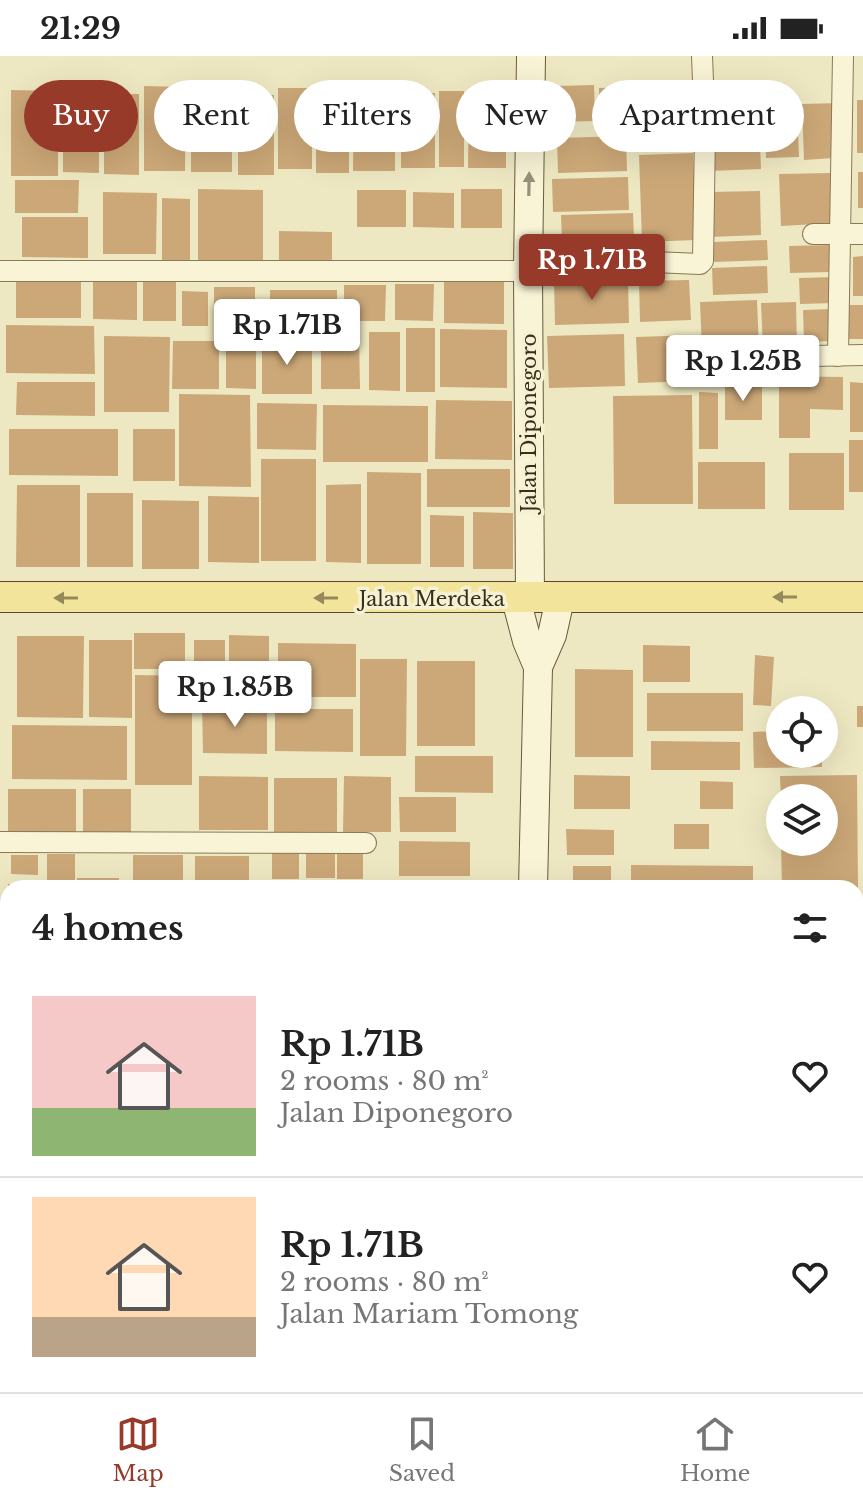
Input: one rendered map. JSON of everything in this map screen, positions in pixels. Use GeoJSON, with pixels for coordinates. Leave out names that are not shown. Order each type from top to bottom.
{"type":"FeatureCollection","features":[{"type":"Feature","properties":{"kind":"main road","name":"Jalan Merdeka"},"geometry":{"type":"LineString","coordinates":[[0,597],[863,597]]}},
{"type":"Feature","properties":{"kind":"street","name":"Jalan Diponegoro"},"geometry":{"type":"LineString","coordinates":[[531,56],[528,271],[535,599],[527,641],[538,667]]}},
{"type":"Feature","properties":{"kind":"street"},"geometry":{"type":"LineString","coordinates":[[653,262],[700,264],[703,261],[705,131],[702,56]]}},
{"type":"Feature","properties":{"kind":"street"},"geometry":{"type":"LineString","coordinates":[[838,356],[843,56]]}},
{"type":"Feature","properties":{"kind":"street"},"geometry":{"type":"LineString","coordinates":[[813,234],[863,234]]}},
{"type":"Feature","properties":{"kind":"street"},"geometry":{"type":"LineString","coordinates":[[0,271],[528,271]]}},
{"type":"Feature","properties":{"kind":"street"},"geometry":{"type":"LineString","coordinates":[[812,356],[863,355]]}},
{"type":"Feature","properties":{"kind":"street","name":"Jalan Diponegoro"},"geometry":{"type":"LineString","coordinates":[[533,880],[538,667],[552,635],[535,599]]}},
{"type":"Feature","properties":{"kind":"street"},"geometry":{"type":"LineString","coordinates":[[0,842],[366,843]]}},
{"type":"Feature","properties":{"kind":"building"},"geometry":{"type":"Polygon","coordinates":[[[592,85],[592,121],[576,122],[576,86],[592,85]]]}},
{"type":"Feature","properties":{"kind":"building"},"geometry":{"type":"Polygon","coordinates":[[[144,86],[154,86],[154,152],[185,152],[185,171],[144,171],[144,86]]]}},
{"type":"Feature","properties":{"kind":"building"},"geometry":{"type":"Polygon","coordinates":[[[278,88],[294,88],[294,152],[312,152],[312,169],[278,169],[278,88]]]}},
{"type":"Feature","properties":{"kind":"building"},"geometry":{"type":"Polygon","coordinates":[[[11,90],[24,90],[24,152],[58,152],[58,176],[11,176],[11,90]]]}},
{"type":"Feature","properties":{"kind":"building"},"geometry":{"type":"Polygon","coordinates":[[[440,91],[456,91],[456,152],[464,152],[464,167],[439,167],[440,91]]]}},
{"type":"Feature","properties":{"kind":"building"},"geometry":{"type":"Polygon","coordinates":[[[139,94],[139,175],[104,174],[104,152],[138,152],[139,94]]]}},
{"type":"Feature","properties":{"kind":"building"},"geometry":{"type":"Polygon","coordinates":[[[857,100],[863,100],[863,153],[857,153],[857,100]]]}},
{"type":"Feature","properties":{"kind":"building"},"geometry":{"type":"Polygon","coordinates":[[[840,103],[833,158],[804,160],[804,104],[840,103]]]}},
{"type":"Feature","properties":{"kind":"building"},"geometry":{"type":"Polygon","coordinates":[[[576,137],[592,137],[592,152],[626,152],[627,171],[558,173],[557,152],[576,152],[576,137]]]}},
{"type":"Feature","properties":{"kind":"building"},"geometry":{"type":"Polygon","coordinates":[[[63,152],[99,152],[99,173],[63,172],[63,152]]]}},
{"type":"Feature","properties":{"kind":"building"},"geometry":{"type":"Polygon","coordinates":[[[191,152],[232,152],[232,172],[191,172],[191,152]]]}},
{"type":"Feature","properties":{"kind":"building"},"geometry":{"type":"Polygon","coordinates":[[[238,152],[274,152],[274,175],[238,175],[238,152]]]}},
{"type":"Feature","properties":{"kind":"building"},"geometry":{"type":"Polygon","coordinates":[[[316,152],[349,152],[349,173],[316,173],[316,152]]]}},
{"type":"Feature","properties":{"kind":"building"},"geometry":{"type":"Polygon","coordinates":[[[353,152],[395,152],[395,171],[353,171],[353,152]]]}},
{"type":"Feature","properties":{"kind":"building"},"geometry":{"type":"Polygon","coordinates":[[[401,152],[435,152],[435,168],[401,168],[401,152]]]}},
{"type":"Feature","properties":{"kind":"building"},"geometry":{"type":"Polygon","coordinates":[[[468,152],[506,152],[506,168],[468,168],[468,152]]]}},
{"type":"Feature","properties":{"kind":"building"},"geometry":{"type":"Polygon","coordinates":[[[709,152],[760,152],[761,169],[710,171],[709,152]]]}},
{"type":"Feature","properties":{"kind":"building"},"geometry":{"type":"Polygon","coordinates":[[[766,152],[799,152],[799,157],[766,158],[766,152]]]}},
{"type":"Feature","properties":{"kind":"building"},"geometry":{"type":"Polygon","coordinates":[[[693,153],[696,240],[642,242],[639,155],[693,153]]]}},
{"type":"Feature","properties":{"kind":"building"},"geometry":{"type":"Polygon","coordinates":[[[858,172],[863,172],[863,208],[858,208],[858,172]]]}},
{"type":"Feature","properties":{"kind":"building"},"geometry":{"type":"Polygon","coordinates":[[[832,173],[835,223],[781,226],[779,174],[832,173]]]}},
{"type":"Feature","properties":{"kind":"building"},"geometry":{"type":"Polygon","coordinates":[[[628,177],[629,210],[553,212],[552,179],[628,177]]]}},
{"type":"Feature","properties":{"kind":"building"},"geometry":{"type":"Polygon","coordinates":[[[15,180],[79,180],[78,213],[15,213],[15,180]]]}},
{"type":"Feature","properties":{"kind":"building"},"geometry":{"type":"Polygon","coordinates":[[[198,189],[263,190],[263,266],[198,265],[198,189]]]}},
{"type":"Feature","properties":{"kind":"building"},"geometry":{"type":"Polygon","coordinates":[[[461,189],[502,189],[502,228],[461,228],[461,189]]]}},
{"type":"Feature","properties":{"kind":"building"},"geometry":{"type":"Polygon","coordinates":[[[357,190],[406,190],[406,227],[357,227],[357,190]]]}},
{"type":"Feature","properties":{"kind":"building"},"geometry":{"type":"Polygon","coordinates":[[[760,191],[761,235],[710,237],[709,192],[760,191]]]}},
{"type":"Feature","properties":{"kind":"building"},"geometry":{"type":"Polygon","coordinates":[[[103,192],[157,193],[156,254],[103,254],[103,192]]]}},
{"type":"Feature","properties":{"kind":"building"},"geometry":{"type":"Polygon","coordinates":[[[413,192],[454,193],[454,228],[413,227],[413,192]]]}},
{"type":"Feature","properties":{"kind":"building"},"geometry":{"type":"Polygon","coordinates":[[[162,198],[190,199],[190,261],[162,261],[162,198]]]}},
{"type":"Feature","properties":{"kind":"building"},"geometry":{"type":"Polygon","coordinates":[[[633,213],[635,265],[563,267],[561,215],[633,213]]]}},
{"type":"Feature","properties":{"kind":"building"},"geometry":{"type":"Polygon","coordinates":[[[22,217],[88,217],[88,258],[22,257],[22,217]]]}},
{"type":"Feature","properties":{"kind":"building"},"geometry":{"type":"Polygon","coordinates":[[[279,231],[332,232],[332,264],[279,263],[279,231]]]}},
{"type":"Feature","properties":{"kind":"building"},"geometry":{"type":"Polygon","coordinates":[[[767,240],[768,260],[714,262],[713,242],[767,240]]]}},
{"type":"Feature","properties":{"kind":"building"},"geometry":{"type":"Polygon","coordinates":[[[830,245],[831,272],[790,273],[789,246],[830,245]]]}},
{"type":"Feature","properties":{"kind":"building"},"geometry":{"type":"Polygon","coordinates":[[[863,256],[863,296],[853,296],[853,257],[863,256]]]}},
{"type":"Feature","properties":{"kind":"building"},"geometry":{"type":"Polygon","coordinates":[[[767,266],[768,293],[713,295],[712,268],[767,266]]]}},
{"type":"Feature","properties":{"kind":"building"},"geometry":{"type":"Polygon","coordinates":[[[833,277],[834,303],[800,304],[799,278],[833,277]]]}},
{"type":"Feature","properties":{"kind":"building"},"geometry":{"type":"Polygon","coordinates":[[[16,278],[81,278],[81,318],[16,318],[16,278]]]}},
{"type":"Feature","properties":{"kind":"building"},"geometry":{"type":"Polygon","coordinates":[[[444,279],[504,279],[504,324],[444,323],[444,279]]]}},
{"type":"Feature","properties":{"kind":"building"},"geometry":{"type":"Polygon","coordinates":[[[93,280],[137,280],[137,320],[93,319],[93,280]]]}},
{"type":"Feature","properties":{"kind":"building"},"geometry":{"type":"Polygon","coordinates":[[[628,280],[629,323],[555,325],[554,282],[628,280]]]}},
{"type":"Feature","properties":{"kind":"building"},"geometry":{"type":"Polygon","coordinates":[[[689,280],[691,320],[640,322],[639,281],[689,280]]]}},
{"type":"Feature","properties":{"kind":"building"},"geometry":{"type":"Polygon","coordinates":[[[143,281],[176,281],[176,321],[143,321],[143,281]]]}},
{"type":"Feature","properties":{"kind":"building"},"geometry":{"type":"Polygon","coordinates":[[[395,284],[434,284],[433,321],[395,320],[395,284]]]}},
{"type":"Feature","properties":{"kind":"building"},"geometry":{"type":"Polygon","coordinates":[[[344,285],[386,285],[385,321],[344,321],[344,285]]]}},
{"type":"Feature","properties":{"kind":"building"},"geometry":{"type":"Polygon","coordinates":[[[214,287],[255,287],[255,329],[214,328],[214,287]]]}},
{"type":"Feature","properties":{"kind":"building"},"geometry":{"type":"Polygon","coordinates":[[[270,290],[337,290],[337,327],[270,326],[270,290]]]}},
{"type":"Feature","properties":{"kind":"building"},"geometry":{"type":"Polygon","coordinates":[[[182,291],[208,292],[208,326],[182,326],[182,291]]]}},
{"type":"Feature","properties":{"kind":"building"},"geometry":{"type":"Polygon","coordinates":[[[757,300],[760,373],[703,374],[700,302],[757,300]]]}},
{"type":"Feature","properties":{"kind":"building"},"geometry":{"type":"Polygon","coordinates":[[[796,302],[797,348],[763,349],[761,303],[796,302]]]}},
{"type":"Feature","properties":{"kind":"building"},"geometry":{"type":"Polygon","coordinates":[[[848,305],[863,305],[863,339],[848,339],[848,305]]]}},
{"type":"Feature","properties":{"kind":"building"},"geometry":{"type":"Polygon","coordinates":[[[831,309],[832,341],[804,342],[803,310],[831,309]]]}},
{"type":"Feature","properties":{"kind":"building"},"geometry":{"type":"Polygon","coordinates":[[[6,325],[94,326],[95,374],[6,373],[6,325]]]}},
{"type":"Feature","properties":{"kind":"building"},"geometry":{"type":"Polygon","coordinates":[[[406,328],[435,328],[435,392],[406,392],[406,328]]]}},
{"type":"Feature","properties":{"kind":"building"},"geometry":{"type":"Polygon","coordinates":[[[440,329],[507,330],[507,388],[440,387],[440,329]]]}},
{"type":"Feature","properties":{"kind":"building"},"geometry":{"type":"Polygon","coordinates":[[[369,332],[400,332],[400,391],[369,390],[369,332]]]}},
{"type":"Feature","properties":{"kind":"building"},"geometry":{"type":"Polygon","coordinates":[[[321,334],[359,335],[360,389],[321,389],[321,334]]]}},
{"type":"Feature","properties":{"kind":"building"},"geometry":{"type":"Polygon","coordinates":[[[624,334],[625,386],[549,388],[547,336],[624,334]]]}},
{"type":"Feature","properties":{"kind":"building"},"geometry":{"type":"Polygon","coordinates":[[[693,335],[694,381],[638,383],[636,337],[693,335]]]}},
{"type":"Feature","properties":{"kind":"building"},"geometry":{"type":"Polygon","coordinates":[[[104,336],[170,337],[169,412],[104,412],[104,336]]]}},
{"type":"Feature","properties":{"kind":"building"},"geometry":{"type":"Polygon","coordinates":[[[262,340],[312,340],[312,394],[262,394],[262,340]]]}},
{"type":"Feature","properties":{"kind":"building"},"geometry":{"type":"Polygon","coordinates":[[[173,341],[219,341],[219,389],[172,389],[173,341]]]}},
{"type":"Feature","properties":{"kind":"building"},"geometry":{"type":"Polygon","coordinates":[[[226,345],[256,346],[256,389],[226,388],[226,345]]]}},
{"type":"Feature","properties":{"kind":"building"},"geometry":{"type":"Polygon","coordinates":[[[779,376],[843,377],[843,410],[810,409],[810,438],[779,438],[779,376]]]}},
{"type":"Feature","properties":{"kind":"building"},"geometry":{"type":"Polygon","coordinates":[[[17,382],[95,382],[95,416],[16,415],[17,382]]]}},
{"type":"Feature","properties":{"kind":"building"},"geometry":{"type":"Polygon","coordinates":[[[850,382],[863,383],[863,432],[850,432],[850,382]]]}},
{"type":"Feature","properties":{"kind":"building"},"geometry":{"type":"Polygon","coordinates":[[[725,385],[762,386],[762,420],[725,420],[725,385]]]}},
{"type":"Feature","properties":{"kind":"building"},"geometry":{"type":"Polygon","coordinates":[[[699,392],[718,393],[718,449],[699,449],[699,392]]]}},
{"type":"Feature","properties":{"kind":"building"},"geometry":{"type":"Polygon","coordinates":[[[179,394],[250,395],[251,487],[179,486],[179,394]]]}},
{"type":"Feature","properties":{"kind":"building"},"geometry":{"type":"Polygon","coordinates":[[[692,395],[693,504],[614,504],[613,396],[692,395]]]}},
{"type":"Feature","properties":{"kind":"building"},"geometry":{"type":"Polygon","coordinates":[[[436,400],[512,401],[512,460],[435,459],[436,400]]]}},
{"type":"Feature","properties":{"kind":"building"},"geometry":{"type":"Polygon","coordinates":[[[257,403],[317,404],[316,450],[257,449],[257,403]]]}},
{"type":"Feature","properties":{"kind":"building"},"geometry":{"type":"Polygon","coordinates":[[[323,405],[428,406],[428,462],[323,462],[323,405]]]}},
{"type":"Feature","properties":{"kind":"building"},"geometry":{"type":"Polygon","coordinates":[[[9,429],[118,429],[118,476],[9,475],[9,429]]]}},
{"type":"Feature","properties":{"kind":"building"},"geometry":{"type":"Polygon","coordinates":[[[133,429],[175,429],[175,481],[133,481],[133,429]]]}},
{"type":"Feature","properties":{"kind":"building"},"geometry":{"type":"Polygon","coordinates":[[[849,440],[863,440],[863,492],[849,492],[849,440]]]}},
{"type":"Feature","properties":{"kind":"building"},"geometry":{"type":"Polygon","coordinates":[[[789,453],[844,453],[844,510],[789,510],[789,453]]]}},
{"type":"Feature","properties":{"kind":"building"},"geometry":{"type":"Polygon","coordinates":[[[261,459],[316,459],[316,561],[261,561],[261,459]]]}},
{"type":"Feature","properties":{"kind":"building"},"geometry":{"type":"Polygon","coordinates":[[[698,462],[765,462],[765,509],[698,509],[698,462]]]}},
{"type":"Feature","properties":{"kind":"building"},"geometry":{"type":"Polygon","coordinates":[[[427,469],[510,469],[510,507],[427,507],[427,469]]]}},
{"type":"Feature","properties":{"kind":"building"},"geometry":{"type":"Polygon","coordinates":[[[367,472],[421,473],[421,564],[367,564],[367,472]]]}},
{"type":"Feature","properties":{"kind":"building"},"geometry":{"type":"Polygon","coordinates":[[[361,484],[361,563],[326,562],[326,485],[361,484]]]}},
{"type":"Feature","properties":{"kind":"building"},"geometry":{"type":"Polygon","coordinates":[[[17,485],[80,485],[80,567],[16,567],[17,485]]]}},
{"type":"Feature","properties":{"kind":"building"},"geometry":{"type":"Polygon","coordinates":[[[87,493],[133,493],[133,567],[87,567],[87,493]]]}},
{"type":"Feature","properties":{"kind":"building"},"geometry":{"type":"Polygon","coordinates":[[[208,496],[259,497],[259,563],[208,562],[208,496]]]}},
{"type":"Feature","properties":{"kind":"building"},"geometry":{"type":"Polygon","coordinates":[[[142,500],[199,501],[199,569],[142,569],[142,500]]]}},
{"type":"Feature","properties":{"kind":"building"},"geometry":{"type":"Polygon","coordinates":[[[473,512],[513,513],[513,569],[473,569],[473,512]]]}},
{"type":"Feature","properties":{"kind":"building"},"geometry":{"type":"Polygon","coordinates":[[[430,515],[464,516],[464,567],[430,567],[430,515]]]}},
{"type":"Feature","properties":{"kind":"building"},"geometry":{"type":"Polygon","coordinates":[[[134,633],[185,633],[185,669],[134,669],[134,633]]]}},
{"type":"Feature","properties":{"kind":"building"},"geometry":{"type":"Polygon","coordinates":[[[229,635],[269,636],[269,695],[229,695],[229,635]]]}},
{"type":"Feature","properties":{"kind":"building"},"geometry":{"type":"Polygon","coordinates":[[[17,636],[84,636],[83,718],[17,717],[17,636]]]}},
{"type":"Feature","properties":{"kind":"building"},"geometry":{"type":"Polygon","coordinates":[[[89,640],[132,640],[132,718],[89,717],[89,640]]]}},
{"type":"Feature","properties":{"kind":"building"},"geometry":{"type":"Polygon","coordinates":[[[194,640],[225,640],[225,695],[194,695],[194,640]]]}},
{"type":"Feature","properties":{"kind":"building"},"geometry":{"type":"Polygon","coordinates":[[[278,643],[356,644],[356,697],[278,697],[278,643]]]}},
{"type":"Feature","properties":{"kind":"building"},"geometry":{"type":"Polygon","coordinates":[[[643,645],[690,646],[690,682],[643,682],[643,645]]]}},
{"type":"Feature","properties":{"kind":"building"},"geometry":{"type":"Polygon","coordinates":[[[755,655],[774,657],[772,696],[766,696],[766,706],[753,705],[755,655]]]}},
{"type":"Feature","properties":{"kind":"building"},"geometry":{"type":"Polygon","coordinates":[[[360,659],[407,659],[406,756],[360,756],[360,659]]]}},
{"type":"Feature","properties":{"kind":"building"},"geometry":{"type":"Polygon","coordinates":[[[417,661],[475,661],[475,746],[417,746],[417,661]]]}},
{"type":"Feature","properties":{"kind":"building"},"geometry":{"type":"Polygon","coordinates":[[[575,669],[633,670],[633,757],[575,757],[575,669]]]}},
{"type":"Feature","properties":{"kind":"building"},"geometry":{"type":"Polygon","coordinates":[[[135,675],[192,676],[192,785],[135,785],[135,675]]]}},
{"type":"Feature","properties":{"kind":"building"},"geometry":{"type":"Polygon","coordinates":[[[647,693],[743,693],[743,731],[647,731],[647,693]]]}},
{"type":"Feature","properties":{"kind":"building"},"geometry":{"type":"Polygon","coordinates":[[[202,705],[267,705],[267,754],[203,753],[202,705]]]}},
{"type":"Feature","properties":{"kind":"building"},"geometry":{"type":"Polygon","coordinates":[[[857,706],[863,706],[863,727],[857,727],[857,706]]]}},
{"type":"Feature","properties":{"kind":"building"},"geometry":{"type":"Polygon","coordinates":[[[275,709],[353,709],[353,752],[275,751],[275,709]]]}},
{"type":"Feature","properties":{"kind":"building"},"geometry":{"type":"Polygon","coordinates":[[[12,725],[127,726],[127,780],[12,779],[12,725]]]}},
{"type":"Feature","properties":{"kind":"building"},"geometry":{"type":"Polygon","coordinates":[[[753,732],[766,732],[766,768],[754,768],[753,732]]]}},
{"type":"Feature","properties":{"kind":"building"},"geometry":{"type":"Polygon","coordinates":[[[651,741],[740,742],[740,770],[651,770],[651,741]]]}},
{"type":"Feature","properties":{"kind":"building"},"geometry":{"type":"Polygon","coordinates":[[[415,756],[493,756],[493,793],[415,792],[415,756]]]}},
{"type":"Feature","properties":{"kind":"building"},"geometry":{"type":"Polygon","coordinates":[[[574,775],[630,776],[630,809],[574,809],[574,775]]]}},
{"type":"Feature","properties":{"kind":"building"},"geometry":{"type":"Polygon","coordinates":[[[857,775],[858,880],[782,880],[781,856],[838,856],[838,784],[780,784],[780,776],[857,775]]]}},
{"type":"Feature","properties":{"kind":"building"},"geometry":{"type":"Polygon","coordinates":[[[199,776],[268,777],[268,830],[199,830],[199,776]]]}},
{"type":"Feature","properties":{"kind":"building"},"geometry":{"type":"Polygon","coordinates":[[[344,776],[391,777],[391,832],[343,832],[344,776]]]}},
{"type":"Feature","properties":{"kind":"building"},"geometry":{"type":"Polygon","coordinates":[[[274,778],[337,778],[337,833],[274,833],[274,778]]]}},
{"type":"Feature","properties":{"kind":"building"},"geometry":{"type":"Polygon","coordinates":[[[700,781],[733,782],[733,809],[700,809],[700,781]]]}},
{"type":"Feature","properties":{"kind":"building"},"geometry":{"type":"Polygon","coordinates":[[[8,789],[76,789],[76,835],[8,834],[8,789]]]}},
{"type":"Feature","properties":{"kind":"building"},"geometry":{"type":"Polygon","coordinates":[[[83,789],[131,789],[131,835],[83,835],[83,789]]]}},
{"type":"Feature","properties":{"kind":"building"},"geometry":{"type":"Polygon","coordinates":[[[399,797],[456,797],[456,832],[400,832],[399,797]]]}},
{"type":"Feature","properties":{"kind":"building"},"geometry":{"type":"Polygon","coordinates":[[[674,824],[709,824],[709,849],[674,849],[674,824]]]}},
{"type":"Feature","properties":{"kind":"building"},"geometry":{"type":"Polygon","coordinates":[[[566,829],[614,830],[614,855],[567,855],[566,829]]]}},
{"type":"Feature","properties":{"kind":"building"},"geometry":{"type":"Polygon","coordinates":[[[399,841],[470,842],[470,876],[399,876],[399,841]]]}},
{"type":"Feature","properties":{"kind":"building"},"geometry":{"type":"Polygon","coordinates":[[[337,848],[363,848],[363,879],[337,879],[337,848]]]}},
{"type":"Feature","properties":{"kind":"building"},"geometry":{"type":"Polygon","coordinates":[[[272,850],[299,850],[299,879],[272,879],[272,850]]]}},
{"type":"Feature","properties":{"kind":"building"},"geometry":{"type":"Polygon","coordinates":[[[306,850],[335,850],[335,878],[306,878],[306,850]]]}},
{"type":"Feature","properties":{"kind":"building"},"geometry":{"type":"Polygon","coordinates":[[[47,854],[75,854],[75,880],[47,880],[47,854]]]}},
{"type":"Feature","properties":{"kind":"building"},"geometry":{"type":"Polygon","coordinates":[[[11,855],[38,855],[38,875],[11,874],[11,855]]]}},
{"type":"Feature","properties":{"kind":"building"},"geometry":{"type":"Polygon","coordinates":[[[133,855],[183,855],[183,880],[133,880],[133,855]]]}},
{"type":"Feature","properties":{"kind":"building"},"geometry":{"type":"Polygon","coordinates":[[[195,856],[249,856],[249,880],[195,880],[195,856]]]}},
{"type":"Feature","properties":{"kind":"building"},"geometry":{"type":"Polygon","coordinates":[[[631,865],[753,866],[753,880],[631,880],[631,865]]]}},
{"type":"Feature","properties":{"kind":"building"},"geometry":{"type":"Polygon","coordinates":[[[573,866],[611,866],[611,880],[573,880],[573,866]]]}},
{"type":"Feature","properties":{"kind":"building"},"geometry":{"type":"Polygon","coordinates":[[[77,878],[119,878],[119,880],[77,878]]]}}]}
